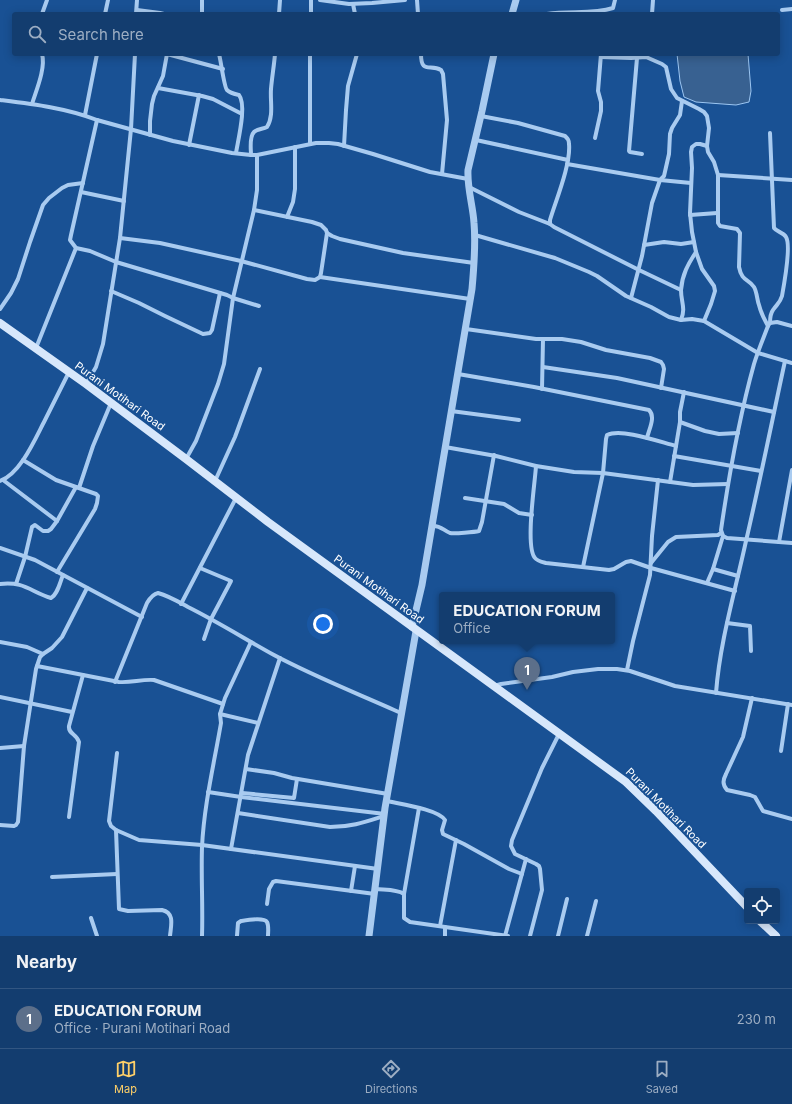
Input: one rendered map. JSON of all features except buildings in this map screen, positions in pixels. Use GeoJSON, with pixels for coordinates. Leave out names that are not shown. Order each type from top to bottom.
{"type":"FeatureCollection","features":[{"type":"Feature","properties":{"kind":"main road","name":"Purani Motihari Road"},"geometry":{"type":"LineString","coordinates":[[0,323],[112,403],[268,522],[414,629],[617,775],[633,788],[744,904]]}},
{"type":"Feature","properties":{"kind":"main road"},"geometry":{"type":"LineString","coordinates":[[763,924],[776,936]]}},
{"type":"Feature","properties":{"kind":"street"},"geometry":{"type":"LineString","coordinates":[[43,12],[47,0]]}},
{"type":"Feature","properties":{"kind":"street"},"geometry":{"type":"LineString","coordinates":[[105,12],[108,0]]}},
{"type":"Feature","properties":{"kind":"street"},"geometry":{"type":"LineString","coordinates":[[137,0],[137,12]]}},
{"type":"Feature","properties":{"kind":"street"},"geometry":{"type":"LineString","coordinates":[[202,0],[202,12]]}},
{"type":"Feature","properties":{"kind":"street"},"geometry":{"type":"LineString","coordinates":[[279,12],[280,0]]}},
{"type":"Feature","properties":{"kind":"street"},"geometry":{"type":"LineString","coordinates":[[311,0],[311,12]]}},
{"type":"Feature","properties":{"kind":"street"},"geometry":{"type":"LineString","coordinates":[[320,0],[353,4],[404,0]]}},
{"type":"Feature","properties":{"kind":"street"},"geometry":{"type":"LineString","coordinates":[[417,0],[418,12]]}},
{"type":"Feature","properties":{"kind":"street"},"geometry":{"type":"LineString","coordinates":[[513,12],[516,0]]}},
{"type":"Feature","properties":{"kind":"street"},"geometry":{"type":"LineString","coordinates":[[560,12],[604,12],[613,8],[615,0]]}},
{"type":"Feature","properties":{"kind":"street"},"geometry":{"type":"LineString","coordinates":[[652,12],[653,0]]}},
{"type":"Feature","properties":{"kind":"street"},"geometry":{"type":"LineString","coordinates":[[353,4],[355,12]]}},
{"type":"Feature","properties":{"kind":"street"},"geometry":{"type":"LineString","coordinates":[[782,10],[792,8]]}},
{"type":"Feature","properties":{"kind":"street"},"geometry":{"type":"LineString","coordinates":[[32,104],[42,70],[42,56]]}},
{"type":"Feature","properties":{"kind":"street"},"geometry":{"type":"LineString","coordinates":[[85,115],[97,56]]}},
{"type":"Feature","properties":{"kind":"street"},"geometry":{"type":"LineString","coordinates":[[86,384],[96,367],[102,350],[120,238],[131,129],[135,56]]}},
{"type":"Feature","properties":{"kind":"street"},"geometry":{"type":"LineString","coordinates":[[150,135],[152,104],[163,76],[167,56]]}},
{"type":"Feature","properties":{"kind":"street"},"geometry":{"type":"LineString","coordinates":[[174,56],[223,69]]}},
{"type":"Feature","properties":{"kind":"street"},"geometry":{"type":"LineString","coordinates":[[220,56],[226,90],[239,95],[243,104],[236,153]]}},
{"type":"Feature","properties":{"kind":"street"},"geometry":{"type":"LineString","coordinates":[[251,155],[253,134],[255,131],[267,127],[270,119],[271,88],[275,56]]}},
{"type":"Feature","properties":{"kind":"street"},"geometry":{"type":"LineString","coordinates":[[310,56],[310,144]]}},
{"type":"Feature","properties":{"kind":"street"},"geometry":{"type":"LineString","coordinates":[[344,146],[346,96],[356,56]]}},
{"type":"Feature","properties":{"kind":"street"},"geometry":{"type":"LineString","coordinates":[[422,56],[422,64],[424,67],[438,68],[443,74],[447,120],[442,174]]}},
{"type":"Feature","properties":{"kind":"street"},"geometry":{"type":"LineString","coordinates":[[369,936],[384,815],[414,629],[466,329],[474,263],[475,235],[468,170],[476,140],[494,56]]}},
{"type":"Feature","properties":{"kind":"street"},"geometry":{"type":"LineString","coordinates":[[595,138],[601,111],[601,102],[598,91],[601,56],[637,58],[646,56],[666,67],[674,94],[677,98],[699,109],[707,116],[709,128],[707,146],[708,152],[714,162],[718,175],[718,223],[720,226],[737,229],[740,233],[740,272],[743,278],[755,289],[761,312],[769,325]]}},
{"type":"Feature","properties":{"kind":"street"},"geometry":{"type":"LineString","coordinates":[[637,58],[629,151],[642,154]]}},
{"type":"Feature","properties":{"kind":"street"},"geometry":{"type":"LineString","coordinates":[[158,88],[213,99],[242,114]]}},
{"type":"Feature","properties":{"kind":"street"},"geometry":{"type":"LineString","coordinates":[[189,145],[199,95]]}},
{"type":"Feature","properties":{"kind":"street"},"geometry":{"type":"LineString","coordinates":[[0,100],[32,104],[85,115],[97,120],[173,142],[236,153],[257,156],[310,144],[329,143],[373,154],[469,183],[519,212],[550,224],[681,290]]}},
{"type":"Feature","properties":{"kind":"street"},"geometry":{"type":"LineString","coordinates":[[631,298],[639,270],[652,203],[660,180],[664,176],[667,164],[670,134],[680,116],[682,101]]}},
{"type":"Feature","properties":{"kind":"street"},"geometry":{"type":"LineString","coordinates":[[481,116],[518,123],[565,136],[568,139],[570,144],[567,162],[550,224]]}},
{"type":"Feature","properties":{"kind":"street"},"geometry":{"type":"LineString","coordinates":[[97,120],[70,240],[76,248],[90,251],[116,262],[259,306]]}},
{"type":"Feature","properties":{"kind":"street"},"geometry":{"type":"LineString","coordinates":[[707,583],[713,569],[722,535],[728,484],[743,406],[758,353],[769,325],[771,315],[773,310],[780,302],[782,296],[788,247],[787,238],[784,234],[774,228],[770,133]]}},
{"type":"Feature","properties":{"kind":"street"},"geometry":{"type":"LineString","coordinates":[[476,140],[567,162],[660,180],[691,183]]}},
{"type":"Feature","properties":{"kind":"street"},"geometry":{"type":"LineString","coordinates":[[704,321],[715,291],[714,286],[702,269],[694,242],[690,214],[692,168],[691,152],[692,147],[696,144],[707,146]]}},
{"type":"Feature","properties":{"kind":"street"},"geometry":{"type":"LineString","coordinates":[[287,216],[292,207],[294,196],[296,147]]}},
{"type":"Feature","properties":{"kind":"street"},"geometry":{"type":"LineString","coordinates":[[186,459],[198,434],[218,384],[224,364],[233,298],[254,210],[257,156]]}},
{"type":"Feature","properties":{"kind":"street"},"geometry":{"type":"LineString","coordinates":[[718,175],[792,180]]}},
{"type":"Feature","properties":{"kind":"street"},"geometry":{"type":"LineString","coordinates":[[0,309],[11,293],[18,279],[43,205],[49,198],[62,188],[73,184],[83,183]]}},
{"type":"Feature","properties":{"kind":"street"},"geometry":{"type":"LineString","coordinates":[[81,192],[124,201]]}},
{"type":"Feature","properties":{"kind":"street"},"geometry":{"type":"LineString","coordinates":[[254,210],[287,216],[321,225],[327,233],[340,240],[403,253],[474,263]]}},
{"type":"Feature","properties":{"kind":"street"},"geometry":{"type":"LineString","coordinates":[[690,214],[717,213]]}},
{"type":"Feature","properties":{"kind":"street"},"geometry":{"type":"LineString","coordinates":[[320,277],[327,233]]}},
{"type":"Feature","properties":{"kind":"street"},"geometry":{"type":"LineString","coordinates":[[475,235],[555,258],[589,272],[631,298],[652,307],[669,317],[681,320],[692,319],[704,321],[758,353],[792,363]]}},
{"type":"Feature","properties":{"kind":"street"},"geometry":{"type":"LineString","coordinates":[[120,238],[160,243],[241,261],[307,280],[315,280],[320,277],[470,299]]}},
{"type":"Feature","properties":{"kind":"street"},"geometry":{"type":"LineString","coordinates":[[644,245],[664,242],[681,244],[694,242]]}},
{"type":"Feature","properties":{"kind":"street"},"geometry":{"type":"LineString","coordinates":[[36,348],[76,248]]}},
{"type":"Feature","properties":{"kind":"street"},"geometry":{"type":"LineString","coordinates":[[681,320],[684,311],[681,290],[683,274],[696,252]]}},
{"type":"Feature","properties":{"kind":"street"},"geometry":{"type":"LineString","coordinates":[[111,291],[203,334],[210,333],[212,330],[220,293]]}},
{"type":"Feature","properties":{"kind":"street"},"geometry":{"type":"LineString","coordinates":[[769,325],[777,322],[792,326]]}},
{"type":"Feature","properties":{"kind":"street"},"geometry":{"type":"LineString","coordinates":[[466,329],[536,339],[562,339],[581,342],[606,350],[656,360],[664,365],[661,388]]}},
{"type":"Feature","properties":{"kind":"street"},"geometry":{"type":"LineString","coordinates":[[542,389],[543,339]]}},
{"type":"Feature","properties":{"kind":"street"},"geometry":{"type":"LineString","coordinates":[[716,693],[718,667],[727,623],[747,540],[785,361]]}},
{"type":"Feature","properties":{"kind":"street"},"geometry":{"type":"LineString","coordinates":[[543,367],[617,378],[774,412]]}},
{"type":"Feature","properties":{"kind":"street"},"geometry":{"type":"LineString","coordinates":[[215,482],[237,433],[260,369]]}},
{"type":"Feature","properties":{"kind":"street"},"geometry":{"type":"LineString","coordinates":[[57,521],[2,481],[7,479],[24,460],[69,372]]}},
{"type":"Feature","properties":{"kind":"street"},"geometry":{"type":"LineString","coordinates":[[458,374],[649,410],[652,416],[647,438]]}},
{"type":"Feature","properties":{"kind":"street"},"geometry":{"type":"LineString","coordinates":[[670,482],[684,392]]}},
{"type":"Feature","properties":{"kind":"street"},"geometry":{"type":"LineString","coordinates":[[16,584],[32,527],[35,525],[43,531],[52,529],[77,487],[112,403]]}},
{"type":"Feature","properties":{"kind":"street"},"geometry":{"type":"LineString","coordinates":[[451,411],[519,420]]}},
{"type":"Feature","properties":{"kind":"street"},"geometry":{"type":"LineString","coordinates":[[680,422],[719,434],[738,434]]}},
{"type":"Feature","properties":{"kind":"street"},"geometry":{"type":"LineString","coordinates":[[584,567],[603,473],[607,435],[611,433],[620,433],[647,438],[676,446]]}},
{"type":"Feature","properties":{"kind":"street"},"geometry":{"type":"LineString","coordinates":[[445,447],[494,456],[536,466],[580,473],[603,473],[693,485],[728,484]]}},
{"type":"Feature","properties":{"kind":"street"},"geometry":{"type":"LineString","coordinates":[[432,526],[440,527],[454,533],[479,531],[494,456]]}},
{"type":"Feature","properties":{"kind":"street"},"geometry":{"type":"LineString","coordinates":[[674,456],[761,471]]}},
{"type":"Feature","properties":{"kind":"street"},"geometry":{"type":"LineString","coordinates":[[24,460],[56,480],[98,496],[98,503],[57,572]]}},
{"type":"Feature","properties":{"kind":"street"},"geometry":{"type":"LineString","coordinates":[[536,466],[530,534],[530,543],[534,558],[546,563],[609,570],[631,561],[735,591]]}},
{"type":"Feature","properties":{"kind":"street"},"geometry":{"type":"LineString","coordinates":[[779,542],[792,470]]}},
{"type":"Feature","properties":{"kind":"street"},"geometry":{"type":"LineString","coordinates":[[627,670],[651,566],[658,480]]}},
{"type":"Feature","properties":{"kind":"street"},"geometry":{"type":"LineString","coordinates":[[181,604],[236,498]]}},
{"type":"Feature","properties":{"kind":"street"},"geometry":{"type":"LineString","coordinates":[[465,498],[504,504],[520,513],[532,515]]}},
{"type":"Feature","properties":{"kind":"street"},"geometry":{"type":"LineString","coordinates":[[651,566],[668,542],[676,537],[722,535],[727,538],[792,543]]}},
{"type":"Feature","properties":{"kind":"street"},"geometry":{"type":"LineString","coordinates":[[0,548],[35,560],[142,617]]}},
{"type":"Feature","properties":{"kind":"street"},"geometry":{"type":"LineString","coordinates":[[200,568],[231,582],[211,619],[204,639]]}},
{"type":"Feature","properties":{"kind":"street"},"geometry":{"type":"LineString","coordinates":[[713,569],[738,576]]}},
{"type":"Feature","properties":{"kind":"street"},"geometry":{"type":"LineString","coordinates":[[0,584],[16,584],[32,589],[51,598],[56,593],[63,575]]}},
{"type":"Feature","properties":{"kind":"street"},"geometry":{"type":"LineString","coordinates":[[0,825],[14,826],[18,822],[24,746],[37,666],[40,657],[52,648],[62,637],[87,588]]}},
{"type":"Feature","properties":{"kind":"street"},"geometry":{"type":"LineString","coordinates":[[115,682],[148,603],[151,597],[158,593],[211,619],[280,658],[322,679],[370,698],[401,713]]}},
{"type":"Feature","properties":{"kind":"street"},"geometry":{"type":"LineString","coordinates":[[727,623],[750,626],[751,651]]}},
{"type":"Feature","properties":{"kind":"street"},"geometry":{"type":"LineString","coordinates":[[0,642],[27,647],[43,654]]}},
{"type":"Feature","properties":{"kind":"street"},"geometry":{"type":"LineString","coordinates":[[202,936],[202,845],[208,792],[221,722],[220,714],[223,704],[252,642]]}},
{"type":"Feature","properties":{"kind":"street"},"geometry":{"type":"LineString","coordinates":[[231,849],[250,745],[280,658]]}},
{"type":"Feature","properties":{"kind":"street"},"geometry":{"type":"LineString","coordinates":[[37,666],[115,682],[154,680],[223,704]]}},
{"type":"Feature","properties":{"kind":"street"},"geometry":{"type":"LineString","coordinates":[[494,686],[584,671],[617,669],[627,670],[675,686],[790,704],[781,751]]}},
{"type":"Feature","properties":{"kind":"street"},"geometry":{"type":"LineString","coordinates":[[69,817],[78,739],[68,730],[83,675]]}},
{"type":"Feature","properties":{"kind":"street"},"geometry":{"type":"LineString","coordinates":[[0,697],[72,712]]}},
{"type":"Feature","properties":{"kind":"street"},"geometry":{"type":"LineString","coordinates":[[752,698],[743,737],[723,784],[727,790],[755,797],[763,811],[792,819]]}},
{"type":"Feature","properties":{"kind":"street"},"geometry":{"type":"LineString","coordinates":[[220,714],[258,723]]}},
{"type":"Feature","properties":{"kind":"street"},"geometry":{"type":"LineString","coordinates":[[530,936],[542,890],[539,866],[515,854],[511,846],[512,840],[542,768],[559,733]]}},
{"type":"Feature","properties":{"kind":"street"},"geometry":{"type":"LineString","coordinates":[[0,748],[24,746]]}},
{"type":"Feature","properties":{"kind":"street"},"geometry":{"type":"LineString","coordinates":[[117,753],[109,815],[111,826],[116,830],[139,840],[202,845],[378,869]]}},
{"type":"Feature","properties":{"kind":"street"},"geometry":{"type":"LineString","coordinates":[[246,769],[274,773],[387,797],[430,811],[442,816],[445,820],[442,830],[443,834],[509,869],[522,874]]}},
{"type":"Feature","properties":{"kind":"street"},"geometry":{"type":"LineString","coordinates":[[208,792],[294,798],[297,778]]}},
{"type":"Feature","properties":{"kind":"street"},"geometry":{"type":"LineString","coordinates":[[241,795],[384,815]]}},
{"type":"Feature","properties":{"kind":"street"},"geometry":{"type":"LineString","coordinates":[[419,808],[404,894],[404,918],[407,921],[479,934],[506,936],[526,859]]}},
{"type":"Feature","properties":{"kind":"street"},"geometry":{"type":"LineString","coordinates":[[238,813],[330,827],[350,826],[384,815]]}},
{"type":"Feature","properties":{"kind":"street"},"geometry":{"type":"LineString","coordinates":[[116,830],[119,909],[167,911],[170,913],[171,917],[170,936]]}},
{"type":"Feature","properties":{"kind":"street"},"geometry":{"type":"LineString","coordinates":[[440,926],[456,840]]}},
{"type":"Feature","properties":{"kind":"street"},"geometry":{"type":"LineString","coordinates":[[351,891],[355,866]]}},
{"type":"Feature","properties":{"kind":"street"},"geometry":{"type":"LineString","coordinates":[[52,877],[117,874]]}},
{"type":"Feature","properties":{"kind":"street"},"geometry":{"type":"LineString","coordinates":[[267,904],[269,889],[273,882],[276,881],[351,891],[396,890],[404,894]]}},
{"type":"Feature","properties":{"kind":"street"},"geometry":{"type":"LineString","coordinates":[[558,936],[567,899]]}},
{"type":"Feature","properties":{"kind":"street"},"geometry":{"type":"LineString","coordinates":[[587,936],[596,901]]}},
{"type":"Feature","properties":{"kind":"street"},"geometry":{"type":"LineString","coordinates":[[91,918],[97,936]]}},
{"type":"Feature","properties":{"kind":"street"},"geometry":{"type":"LineString","coordinates":[[237,936],[238,923],[241,921],[262,919],[268,924],[268,936]]}},
{"type":"Feature","properties":{"kind":"street"},"geometry":{"type":"LineString","coordinates":[[445,927],[445,936]]}},
{"type":"Feature","properties":{"kind":"water"},"geometry":{"type":"Polygon","coordinates":[[[677,56],[748,56],[751,91],[749,102],[736,105],[696,102],[684,97],[680,81],[677,56]]]}},
{"type":"Feature","properties":{"kind":"place","name":"EDUCATION FORUM"},"geometry":{"type":"Point","coordinates":[527,690]}}]}
